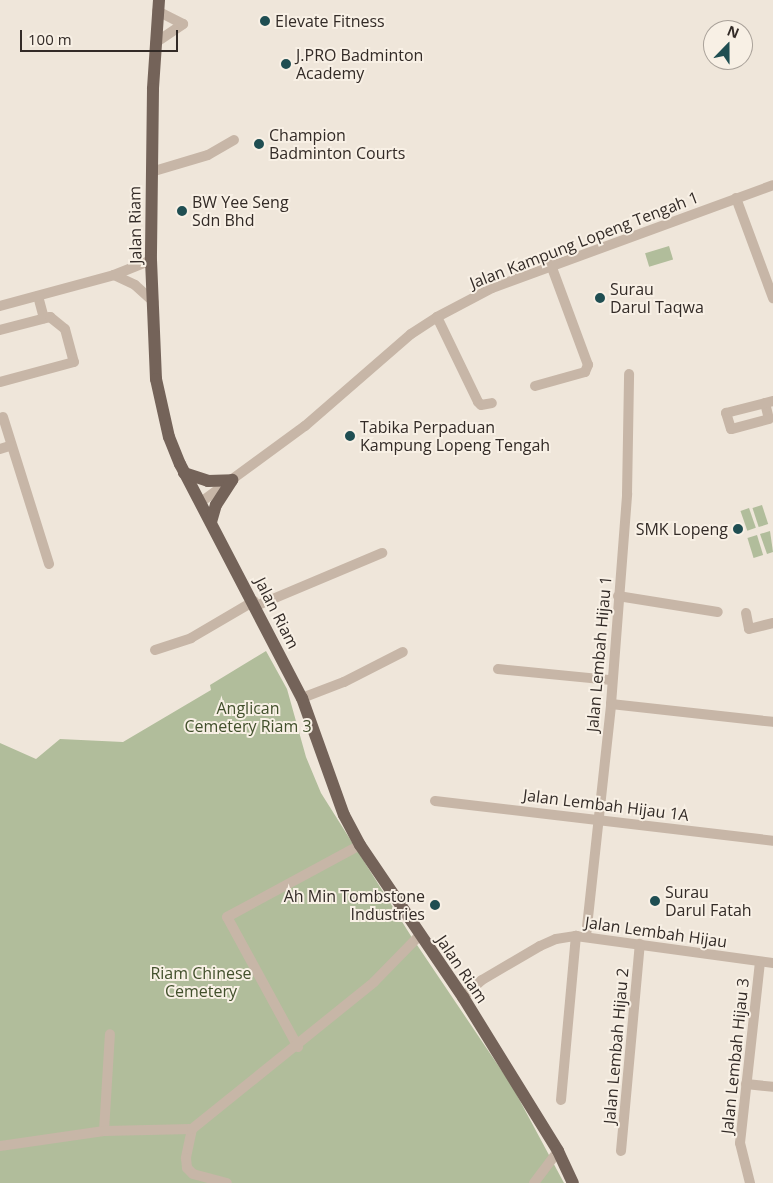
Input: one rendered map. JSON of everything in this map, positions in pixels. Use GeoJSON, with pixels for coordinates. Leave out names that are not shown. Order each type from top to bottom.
{"type":"FeatureCollection","features":[{"type":"Feature","properties":{"kind":"main road","name":"Jalan Riam"},"geometry":{"type":"LineString","coordinates":[[158,6],[151,172],[151,260],[156,379],[161,411],[184,473],[255,604],[302,698],[341,806],[360,845],[463,996],[558,1151],[572,1183]]}},
{"type":"Feature","properties":{"kind":"main road"},"geometry":{"type":"LineString","coordinates":[[184,473],[208,481],[232,480]]}},
{"type":"Feature","properties":{"kind":"main road"},"geometry":{"type":"LineString","coordinates":[[211,522],[216,505],[232,480]]}},
{"type":"Feature","properties":{"kind":"street"},"geometry":{"type":"LineString","coordinates":[[155,44],[183,24],[158,6]]}},
{"type":"Feature","properties":{"kind":"street"},"geometry":{"type":"LineString","coordinates":[[151,172],[208,155],[234,140]]}},
{"type":"Feature","properties":{"kind":"street","name":"Jalan Kampung Lopeng Tengah 1"},"geometry":{"type":"LineString","coordinates":[[201,502],[305,426],[411,334],[437,317],[492,288],[773,185]]}},
{"type":"Feature","properties":{"kind":"street"},"geometry":{"type":"LineString","coordinates":[[736,198],[773,298]]}},
{"type":"Feature","properties":{"kind":"street"},"geometry":{"type":"LineString","coordinates":[[0,306],[114,275],[151,260]]}},
{"type":"Feature","properties":{"kind":"street"},"geometry":{"type":"LineString","coordinates":[[535,386],[585,372],[588,365],[551,265]]}},
{"type":"Feature","properties":{"kind":"street"},"geometry":{"type":"LineString","coordinates":[[114,275],[135,285],[154,302]]}},
{"type":"Feature","properties":{"kind":"street"},"geometry":{"type":"LineString","coordinates":[[38,296],[44,318]]}},
{"type":"Feature","properties":{"kind":"street"},"geometry":{"type":"LineString","coordinates":[[0,330],[50,317],[65,329],[74,362],[0,382]]}},
{"type":"Feature","properties":{"kind":"street"},"geometry":{"type":"LineString","coordinates":[[437,317],[478,402],[481,405],[492,404]]}},
{"type":"Feature","properties":{"kind":"street","name":"Jalan Lembah Hijau 1"},"geometry":{"type":"LineString","coordinates":[[561,1100],[611,704],[611,680],[630,446],[629,374]]}},
{"type":"Feature","properties":{"kind":"street"},"geometry":{"type":"LineString","coordinates":[[3,417],[5,447],[49,564]]}},
{"type":"Feature","properties":{"kind":"street"},"geometry":{"type":"LineString","coordinates":[[155,650],[191,638],[255,604],[382,553]]}},
{"type":"Feature","properties":{"kind":"street"},"geometry":{"type":"LineString","coordinates":[[618,596],[718,612]]}},
{"type":"Feature","properties":{"kind":"street"},"geometry":{"type":"LineString","coordinates":[[746,613],[749,629],[773,623]]}},
{"type":"Feature","properties":{"kind":"street"},"geometry":{"type":"LineString","coordinates":[[302,698],[344,682],[403,652]]}},
{"type":"Feature","properties":{"kind":"street"},"geometry":{"type":"LineString","coordinates":[[498,670],[611,680]]}},
{"type":"Feature","properties":{"kind":"street"},"geometry":{"type":"LineString","coordinates":[[611,704],[773,722]]}},
{"type":"Feature","properties":{"kind":"street","name":"Jalan Lembah Hijau 1A"},"geometry":{"type":"LineString","coordinates":[[435,800],[598,818],[773,841]]}},
{"type":"Feature","properties":{"kind":"street"},"geometry":{"type":"LineString","coordinates":[[298,1047],[227,917],[360,845]]}},
{"type":"Feature","properties":{"kind":"street"},"geometry":{"type":"LineString","coordinates":[[0,1146],[104,1131],[192,1129],[298,1047],[374,982],[420,935]]}},
{"type":"Feature","properties":{"kind":"street","name":"Jalan Lembah Hijau"},"geometry":{"type":"LineString","coordinates":[[463,996],[482,980],[540,946],[556,939],[581,936],[773,963]]}},
{"type":"Feature","properties":{"kind":"street","name":"Jalan Lembah Hijau 2"},"geometry":{"type":"LineString","coordinates":[[621,1151],[640,944]]}},
{"type":"Feature","properties":{"kind":"street","name":"Jalan Lembah Hijau 3"},"geometry":{"type":"LineString","coordinates":[[750,1183],[740,1143],[760,962]]}},
{"type":"Feature","properties":{"kind":"street"},"geometry":{"type":"LineString","coordinates":[[104,1131],[110,1034]]}},
{"type":"Feature","properties":{"kind":"street"},"geometry":{"type":"LineString","coordinates":[[746,1084],[773,1087]]}},
{"type":"Feature","properties":{"kind":"street"},"geometry":{"type":"LineString","coordinates":[[192,1129],[186,1158],[187,1168],[193,1174],[227,1183]]}},
{"type":"Feature","properties":{"kind":"street"},"geometry":{"type":"LineString","coordinates":[[534,1183],[558,1151]]}},
{"type":"Feature","properties":{"kind":"green space"},"geometry":{"type":"Polygon","coordinates":[[[669,246],[673,259],[649,267],[645,253],[669,246]]]}},
{"type":"Feature","properties":{"kind":"green space"},"geometry":{"type":"Polygon","coordinates":[[[762,505],[768,524],[759,527],[752,508],[762,505]]]}},
{"type":"Feature","properties":{"kind":"green space"},"geometry":{"type":"Polygon","coordinates":[[[749,508],[756,528],[747,531],[740,511],[749,508]]]}},
{"type":"Feature","properties":{"kind":"green space"},"geometry":{"type":"Polygon","coordinates":[[[770,531],[773,552],[767,554],[760,534],[770,531]]]}},
{"type":"Feature","properties":{"kind":"green space"},"geometry":{"type":"Polygon","coordinates":[[[757,535],[763,555],[754,558],[747,538],[757,535]]]}},
{"type":"Feature","properties":{"kind":"green space","name":"Riam Chinese Cemetery"},"geometry":{"type":"Polygon","coordinates":[[[266,651],[287,689],[306,757],[321,793],[411,936],[512,1086],[564,1183],[0,1183],[0,743],[36,759],[60,739],[123,742],[211,690],[210,685],[266,651]]]}},
{"type":"Feature","properties":{"kind":"place","name":"Elevate Fitness"},"geometry":{"type":"Point","coordinates":[265,21]}},
{"type":"Feature","properties":{"kind":"place","name":"J.PRO Badminton Academy"},"geometry":{"type":"Point","coordinates":[286,64]}},
{"type":"Feature","properties":{"kind":"place","name":"Champion Badminton Courts"},"geometry":{"type":"Point","coordinates":[259,144]}},
{"type":"Feature","properties":{"kind":"place","name":"BW Yee Seng Sdn Bhd"},"geometry":{"type":"Point","coordinates":[182,211]}},
{"type":"Feature","properties":{"kind":"place","name":"Surau Darul Taqwa"},"geometry":{"type":"Point","coordinates":[600,298]}},
{"type":"Feature","properties":{"kind":"place","name":"Tabika Perpaduan Kampung Lopeng Tengah"},"geometry":{"type":"Point","coordinates":[350,436]}},
{"type":"Feature","properties":{"kind":"place","name":"SMK Lopeng"},"geometry":{"type":"Point","coordinates":[738,529]}},
{"type":"Feature","properties":{"kind":"place","name":"Surau Darul Fatah"},"geometry":{"type":"Point","coordinates":[655,901]}},
{"type":"Feature","properties":{"kind":"place","name":"Ah Min Tombstone Industries"},"geometry":{"type":"Point","coordinates":[435,905]}},
{"type":"Feature","properties":{"kind":"park label","name":"Anglican Cemetery Riam 3"},"geometry":{"type":"Point","coordinates":[248,717]}}]}
